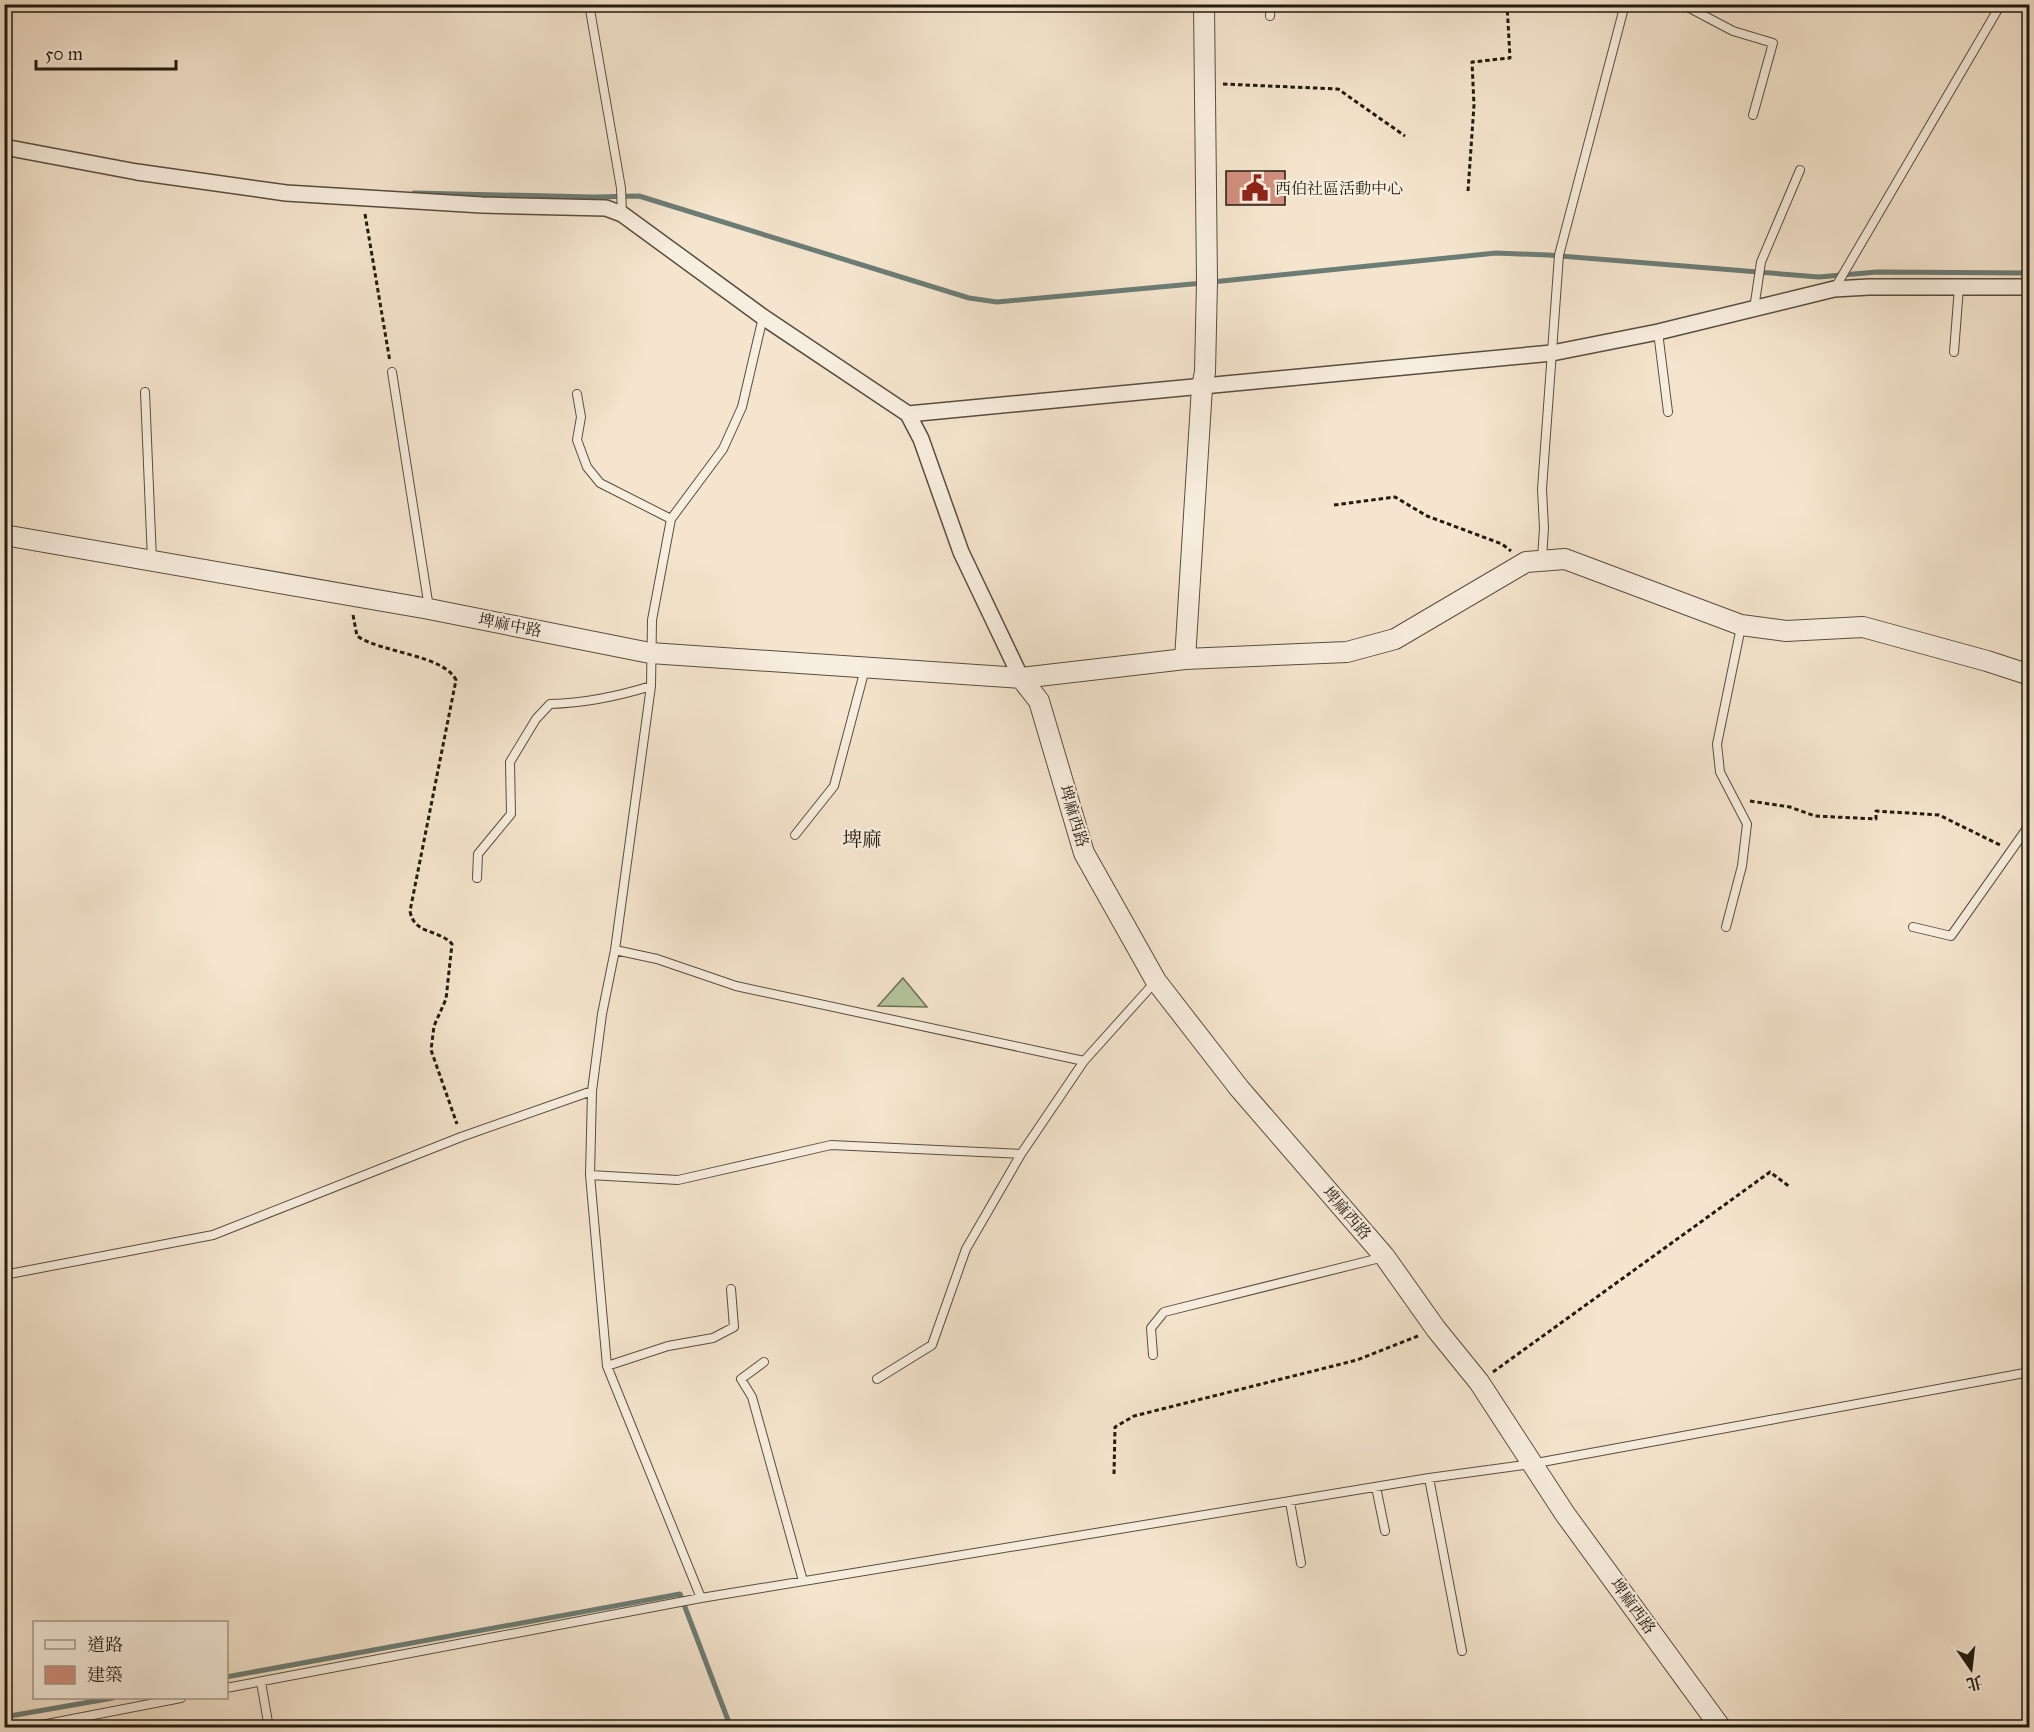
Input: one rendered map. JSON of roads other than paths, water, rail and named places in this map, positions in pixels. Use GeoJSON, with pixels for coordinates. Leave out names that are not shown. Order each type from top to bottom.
{"type":"FeatureCollection","features":[{"type":"Feature","properties":{"kind":"street"},"geometry":{"type":"LineString","coordinates":[[1185,659],[1202,387],[1205,372],[1207,282],[1204,4]]}},
{"type":"Feature","properties":{"kind":"street"},"geometry":{"type":"LineString","coordinates":[[4,147],[138,172],[275,191],[362,198],[606,208],[622,214],[763,316],[908,414],[921,440],[961,552],[1021,678]]}},
{"type":"Feature","properties":{"kind":"street"},"geometry":{"type":"LineString","coordinates":[[908,414],[1552,353],[1658,332],[1834,289],[2030,287]]}},
{"type":"Feature","properties":{"kind":"street","name":"埤麻中路"},"geometry":{"type":"LineString","coordinates":[[4,535],[429,609],[650,653],[1021,678],[1185,659],[1347,652],[1395,639],[1534,561]]}},
{"type":"Feature","properties":{"kind":"street"},"geometry":{"type":"LineString","coordinates":[[1534,561],[1566,559],[1741,625],[1786,631],[1863,627],[2030,675]]}},
{"type":"Feature","properties":{"kind":"street","name":"埤麻西路"},"geometry":{"type":"LineString","coordinates":[[1021,678],[1039,701],[1084,853],[1156,981],[1239,1088],[1385,1257],[1436,1329],[1479,1382],[1531,1464],[1721,1728]]}},
{"type":"Feature","properties":{"kind":"lane"},"geometry":{"type":"LineString","coordinates":[[589,4],[621,188],[622,214]]}},
{"type":"Feature","properties":{"kind":"lane"},"geometry":{"type":"LineString","coordinates":[[1270,16],[1271,4]]}},
{"type":"Feature","properties":{"kind":"lane"},"geometry":{"type":"LineString","coordinates":[[1534,561],[1544,528],[1542,489],[1559,255],[1625,4]]}},
{"type":"Feature","properties":{"kind":"lane"},"geometry":{"type":"LineString","coordinates":[[1682,4],[1733,31],[1773,43],[1753,115]]}},
{"type":"Feature","properties":{"kind":"lane"},"geometry":{"type":"LineString","coordinates":[[1834,289],[2001,4]]}},
{"type":"Feature","properties":{"kind":"lane"},"geometry":{"type":"LineString","coordinates":[[1754,309],[1761,262],[1800,170]]}},
{"type":"Feature","properties":{"kind":"lane"},"geometry":{"type":"LineString","coordinates":[[1954,352],[1959,287]]}},
{"type":"Feature","properties":{"kind":"lane"},"geometry":{"type":"LineString","coordinates":[[701,1598],[607,1366],[590,1175],[592,1091],[602,1014],[615,950],[651,686],[652,620],[671,519],[723,449],[742,406],[763,316]]}},
{"type":"Feature","properties":{"kind":"lane"},"geometry":{"type":"LineString","coordinates":[[1658,332],[1668,412]]}},
{"type":"Feature","properties":{"kind":"lane"},"geometry":{"type":"LineString","coordinates":[[392,372],[429,609]]}},
{"type":"Feature","properties":{"kind":"lane"},"geometry":{"type":"LineString","coordinates":[[145,392],[152,561]]}},
{"type":"Feature","properties":{"kind":"lane"},"geometry":{"type":"LineString","coordinates":[[577,394],[581,417],[578,440],[587,467],[600,483],[671,519]]}},
{"type":"Feature","properties":{"kind":"lane"},"geometry":{"type":"LineString","coordinates":[[1726,927],[1742,866],[1747,824],[1720,772],[1717,744],[1741,625]]}},
{"type":"Feature","properties":{"kind":"lane"},"geometry":{"type":"LineString","coordinates":[[795,835],[834,786],[866,667]]}},
{"type":"Feature","properties":{"kind":"lane"},"geometry":{"type":"LineString","coordinates":[[477,878],[478,854],[511,814],[510,762],[536,719],[550,704],[587,703],[651,686]]}},
{"type":"Feature","properties":{"kind":"lane"},"geometry":{"type":"LineString","coordinates":[[1913,927],[1952,936],[2009,850],[2030,824]]}},
{"type":"Feature","properties":{"kind":"lane"},"geometry":{"type":"LineString","coordinates":[[615,950],[657,959],[736,986],[1084,1060]]}},
{"type":"Feature","properties":{"kind":"lane"},"geometry":{"type":"LineString","coordinates":[[877,1379],[932,1345],[966,1249],[1021,1154],[1084,1060],[1156,981]]}},
{"type":"Feature","properties":{"kind":"lane"},"geometry":{"type":"LineString","coordinates":[[4,1275],[213,1235],[461,1137],[592,1091]]}},
{"type":"Feature","properties":{"kind":"lane"},"geometry":{"type":"LineString","coordinates":[[590,1175],[678,1180],[831,1145],[1021,1154]]}},
{"type":"Feature","properties":{"kind":"lane"},"geometry":{"type":"LineString","coordinates":[[1153,1355],[1151,1328],[1164,1312],[1385,1257]]}},
{"type":"Feature","properties":{"kind":"lane"},"geometry":{"type":"LineString","coordinates":[[607,1366],[668,1346],[713,1338],[734,1327],[731,1288]]}},
{"type":"Feature","properties":{"kind":"lane"},"geometry":{"type":"LineString","coordinates":[[764,1362],[741,1379],[752,1397],[803,1581]]}},
{"type":"Feature","properties":{"kind":"lane"},"geometry":{"type":"LineString","coordinates":[[228,1689],[701,1598],[1429,1478],[1531,1464],[2030,1372]]}},
{"type":"Feature","properties":{"kind":"lane"},"geometry":{"type":"LineString","coordinates":[[1429,1478],[1462,1652]]}},
{"type":"Feature","properties":{"kind":"lane"},"geometry":{"type":"LineString","coordinates":[[1376,1487],[1385,1531]]}},
{"type":"Feature","properties":{"kind":"lane"},"geometry":{"type":"LineString","coordinates":[[1290,1502],[1301,1563]]}},
{"type":"Feature","properties":{"kind":"lane"},"geometry":{"type":"LineString","coordinates":[[261,1682],[269,1728]]}},
{"type":"Feature","properties":{"kind":"lane"},"geometry":{"type":"LineString","coordinates":[[26,1728],[176,1699]]}},
{"type":"Feature","properties":{"kind":"waterway"},"geometry":{"type":"LineString","coordinates":[[414,193],[639,196],[969,298],[997,302],[1203,283]]}},
{"type":"Feature","properties":{"kind":"waterway"},"geometry":{"type":"LineString","coordinates":[[1212,282],[1496,253],[1548,255],[1819,277],[1877,272],[2030,273]]}},
{"type":"Feature","properties":{"kind":"waterway"},"geometry":{"type":"LineString","coordinates":[[228,1677],[680,1594],[731,1728]]}},
{"type":"Feature","properties":{"kind":"waterway"},"geometry":{"type":"LineString","coordinates":[[4,1717],[107,1699]]}},
{"type":"Feature","properties":{"kind":"place","name":"西伯社區活動中心"},"geometry":{"type":"Point","coordinates":[1255,188]}},
{"type":"Feature","properties":{"kind":"district","name":"埤麻"},"geometry":{"type":"Point","coordinates":[862,839]}}]}
